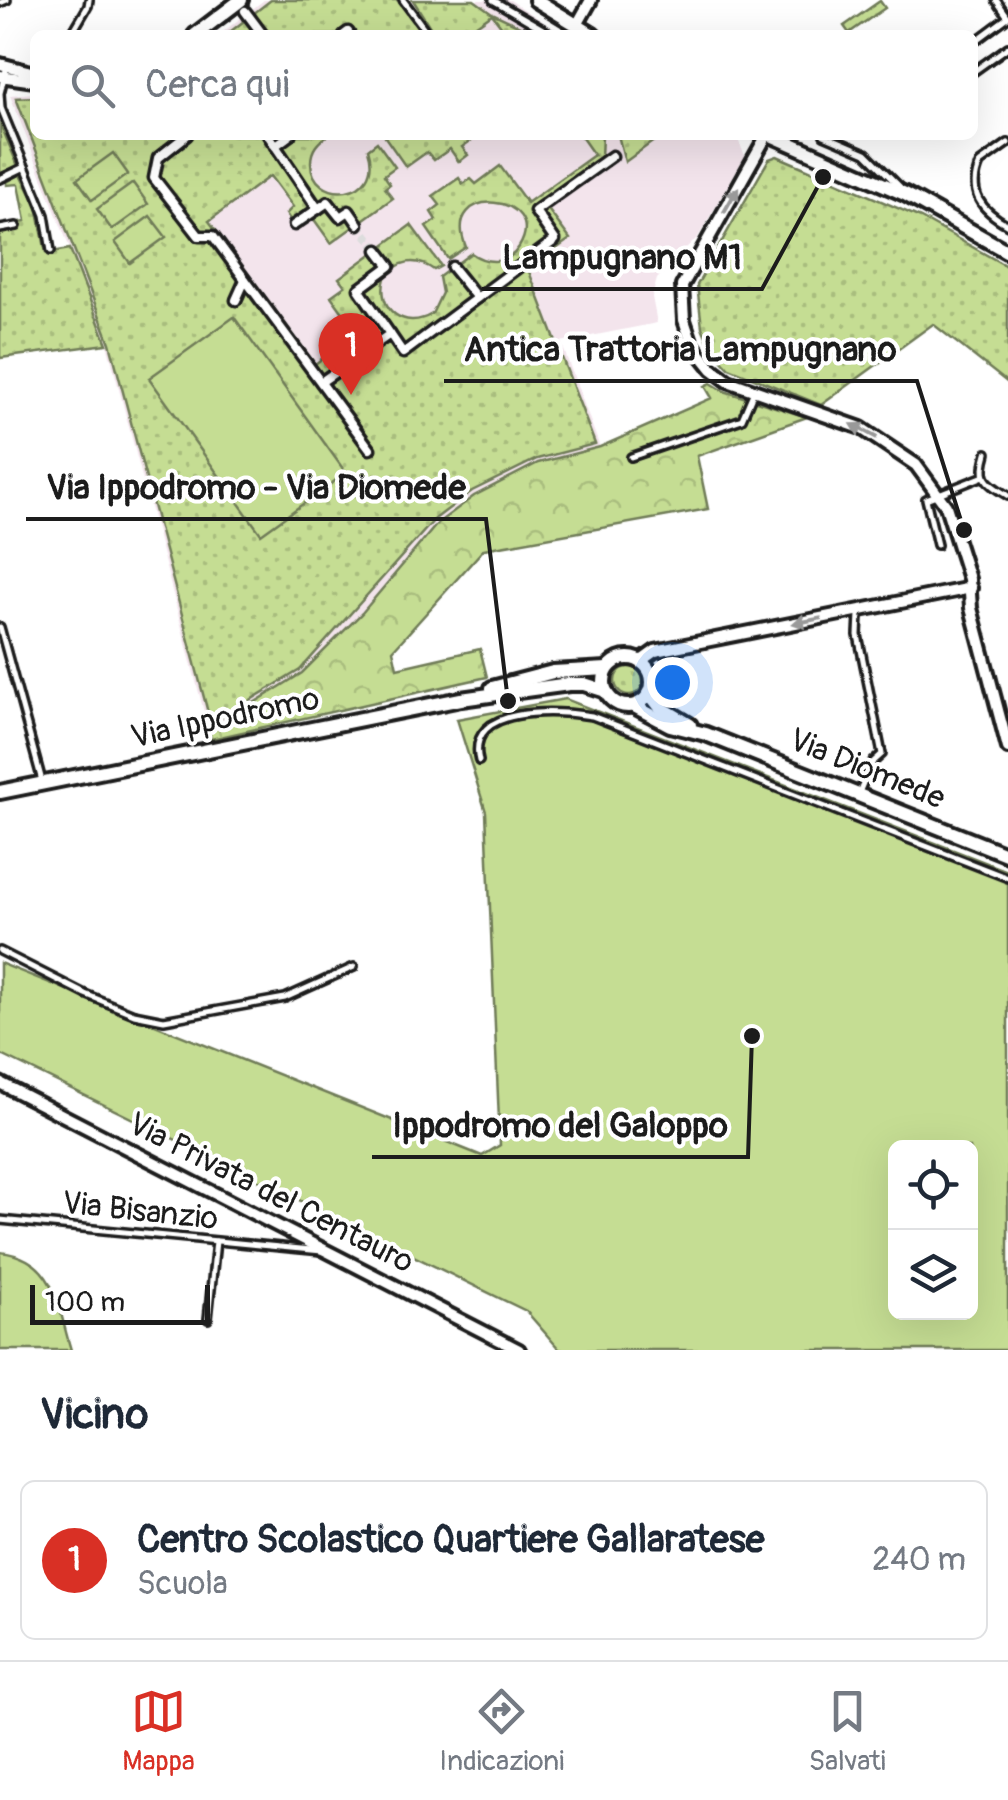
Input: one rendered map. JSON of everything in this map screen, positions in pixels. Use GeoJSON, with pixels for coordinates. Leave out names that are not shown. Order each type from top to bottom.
{"type":"FeatureCollection","features":[{"type":"Feature","properties":{"kind":"street"},"geometry":{"type":"LineString","coordinates":[[536,0],[581,30]]}},
{"type":"Feature","properties":{"kind":"street"},"geometry":{"type":"LineString","coordinates":[[583,30],[591,0]]}},
{"type":"Feature","properties":{"kind":"street"},"geometry":{"type":"LineString","coordinates":[[203,30],[243,6],[260,30]]}},
{"type":"Feature","properties":{"kind":"street"},"geometry":{"type":"LineString","coordinates":[[3,71],[30,73]]}},
{"type":"Feature","properties":{"kind":"street"},"geometry":{"type":"LineString","coordinates":[[3,71],[30,79]]}},
{"type":"Feature","properties":{"kind":"street"},"geometry":{"type":"LineString","coordinates":[[181,140],[158,158],[154,178],[199,236],[214,236],[370,449]]}},
{"type":"Feature","properties":{"kind":"street"},"geometry":{"type":"LineString","coordinates":[[271,140],[318,209]]}},
{"type":"Feature","properties":{"kind":"street"},"geometry":{"type":"LineString","coordinates":[[275,146],[283,140]]}},
{"type":"Feature","properties":{"kind":"street"},"geometry":{"type":"LineString","coordinates":[[766,140],[684,281],[688,332],[698,354],[723,378],[867,431],[910,460],[938,494],[961,546],[971,588],[970,604],[1008,748]]}},
{"type":"Feature","properties":{"kind":"street"},"geometry":{"type":"LineString","coordinates":[[781,140],[905,194],[1008,252]]}},
{"type":"Feature","properties":{"kind":"street"},"geometry":{"type":"LineString","coordinates":[[378,250],[390,266],[360,289],[403,353],[555,240],[535,211],[612,156]]}},
{"type":"Feature","properties":{"kind":"street"},"geometry":{"type":"LineString","coordinates":[[294,225],[328,202],[340,217],[348,211],[358,224]]}},
{"type":"Feature","properties":{"kind":"street"},"geometry":{"type":"LineString","coordinates":[[452,267],[477,298]]}},
{"type":"Feature","properties":{"kind":"street"},"geometry":{"type":"LineString","coordinates":[[236,300],[245,280]]}},
{"type":"Feature","properties":{"kind":"street"},"geometry":{"type":"LineString","coordinates":[[320,382],[390,334]]}},
{"type":"Feature","properties":{"kind":"street"},"geometry":{"type":"LineString","coordinates":[[641,661],[655,651],[971,588]]}},
{"type":"Feature","properties":{"kind":"street"},"geometry":{"type":"LineString","coordinates":[[624,658],[641,661],[652,675],[650,694],[634,706],[617,704],[606,691],[607,669],[624,658]]}},
{"type":"Feature","properties":{"kind":"street","name":"Via Ippodromo"},"geometry":{"type":"LineString","coordinates":[[462,698],[526,677],[607,669]]}},
{"type":"Feature","properties":{"kind":"street","name":"Via Ippodromo"},"geometry":{"type":"LineString","coordinates":[[0,792],[462,698],[569,684],[606,691]]}},
{"type":"Feature","properties":{"kind":"street","name":"Via Diomede"},"geometry":{"type":"LineString","coordinates":[[650,694],[660,707],[706,734]]}},
{"type":"Feature","properties":{"kind":"street","name":"Via Diomede"},"geometry":{"type":"LineString","coordinates":[[634,706],[670,725],[706,734],[1008,854]]}},
{"type":"Feature","properties":{"kind":"street","name":"Via Privata del Centauro"},"geometry":{"type":"LineString","coordinates":[[0,1083],[519,1350]]}},
{"type":"Feature","properties":{"kind":"lane"},"geometry":{"type":"LineString","coordinates":[[0,3],[7,0]]}},
{"type":"Feature","properties":{"kind":"lane"},"geometry":{"type":"LineString","coordinates":[[74,30],[88,0]]}},
{"type":"Feature","properties":{"kind":"lane"},"geometry":{"type":"LineString","coordinates":[[403,0],[425,30]]}},
{"type":"Feature","properties":{"kind":"lane"},"geometry":{"type":"LineString","coordinates":[[494,0],[545,30]]}},
{"type":"Feature","properties":{"kind":"lane"},"geometry":{"type":"LineString","coordinates":[[978,39],[1008,17],[996,0]]}},
{"type":"Feature","properties":{"kind":"lane"},"geometry":{"type":"LineString","coordinates":[[978,68],[1008,47]]}},
{"type":"Feature","properties":{"kind":"lane"},"geometry":{"type":"LineString","coordinates":[[3,71],[0,108],[45,216],[51,252]]}},
{"type":"Feature","properties":{"kind":"lane"},"geometry":{"type":"LineString","coordinates":[[836,140],[866,153],[905,194]]}},
{"type":"Feature","properties":{"kind":"lane"},"geometry":{"type":"LineString","coordinates":[[1008,143],[980,163],[974,190],[984,210],[1008,225]]}},
{"type":"Feature","properties":{"kind":"lane"},"geometry":{"type":"LineString","coordinates":[[0,179],[26,167]]}},
{"type":"Feature","properties":{"kind":"lane"},"geometry":{"type":"LineString","coordinates":[[0,228],[17,226]]}},
{"type":"Feature","properties":{"kind":"lane"},"geometry":{"type":"LineString","coordinates":[[631,458],[742,419],[754,390]]}},
{"type":"Feature","properties":{"kind":"lane"},"geometry":{"type":"LineString","coordinates":[[987,453],[982,470],[986,481],[1008,496]]}},
{"type":"Feature","properties":{"kind":"lane"},"geometry":{"type":"LineString","coordinates":[[938,545],[926,499],[984,476]]}},
{"type":"Feature","properties":{"kind":"lane"},"geometry":{"type":"LineString","coordinates":[[858,795],[871,764],[882,754],[858,635],[860,614]]}},
{"type":"Feature","properties":{"kind":"lane"},"geometry":{"type":"LineString","coordinates":[[0,627],[43,784]]}},
{"type":"Feature","properties":{"kind":"lane"},"geometry":{"type":"LineString","coordinates":[[478,761],[475,746],[482,732],[497,722],[528,713],[560,711],[592,716],[1008,878]]}},
{"type":"Feature","properties":{"kind":"lane"},"geometry":{"type":"LineString","coordinates":[[0,951],[85,994],[134,1014],[164,1020],[285,998],[354,967]]}},
{"type":"Feature","properties":{"kind":"lane","name":"Via Bisanzio"},"geometry":{"type":"LineString","coordinates":[[0,1220],[335,1253]]}},
{"type":"Feature","properties":{"kind":"lane"},"geometry":{"type":"LineString","coordinates":[[208,1318],[216,1241]]}},
{"type":"Feature","properties":{"kind":"shaded area"},"geometry":{"type":"Polygon","coordinates":[[[264,0],[510,0],[555,30],[225,30],[264,0]]]}},
{"type":"Feature","properties":{"kind":"shaded area"},"geometry":{"type":"Polygon","coordinates":[[[30,93],[30,140],[738,140],[745,156],[698,237],[657,279],[652,297],[657,323],[561,342],[600,447],[538,463],[474,496],[438,523],[362,613],[302,673],[209,731],[107,344],[10,95],[30,93]]]}},
{"type":"Feature","properties":{"kind":"green space"},"geometry":{"type":"Polygon","coordinates":[[[271,0],[399,0],[420,30],[232,30],[271,0]]]}},
{"type":"Feature","properties":{"kind":"green space"},"geometry":{"type":"Polygon","coordinates":[[[413,0],[474,0],[528,30],[504,30],[492,14],[469,30],[432,30],[413,0]]]}},
{"type":"Feature","properties":{"kind":"green space"},"geometry":{"type":"Polygon","coordinates":[[[880,1],[885,8],[853,30],[844,26],[880,1]]]}},
{"type":"Feature","properties":{"kind":"green space"},"geometry":{"type":"Polygon","coordinates":[[[30,97],[30,134],[16,98],[30,97]]]}},
{"type":"Feature","properties":{"kind":"green space"},"geometry":{"type":"Polygon","coordinates":[[[0,123],[18,166],[0,174],[0,123]]]}},
{"type":"Feature","properties":{"kind":"green space"},"geometry":{"type":"Polygon","coordinates":[[[32,140],[323,140],[312,153],[314,176],[322,186],[334,191],[357,187],[366,179],[370,166],[368,149],[377,142],[395,167],[384,175],[390,184],[385,188],[393,198],[331,243],[313,218],[297,229],[286,214],[293,207],[270,176],[209,221],[315,364],[357,332],[331,296],[345,286],[339,278],[411,225],[441,266],[434,270],[408,262],[385,278],[385,299],[402,318],[422,319],[432,314],[442,293],[439,277],[471,253],[496,261],[509,257],[519,247],[525,229],[520,216],[509,207],[479,204],[467,212],[462,226],[466,247],[448,259],[426,227],[436,220],[431,212],[440,205],[433,196],[459,178],[463,184],[471,179],[476,184],[500,166],[527,203],[594,155],[584,140],[602,140],[601,158],[541,200],[570,239],[528,269],[595,444],[537,459],[472,491],[435,519],[300,670],[211,724],[110,343],[32,140]]]}},
{"type":"Feature","properties":{"kind":"green space"},"geometry":{"type":"Polygon","coordinates":[[[387,140],[472,140],[462,147],[468,155],[459,162],[450,149],[434,160],[427,152],[406,167],[387,140]]]}},
{"type":"Feature","properties":{"kind":"green space"},"geometry":{"type":"Polygon","coordinates":[[[619,140],[655,140],[625,162],[619,140]]]}},
{"type":"Feature","properties":{"kind":"green space"},"geometry":{"type":"Polygon","coordinates":[[[113,153],[128,174],[92,200],[77,179],[113,153]]]}},
{"type":"Feature","properties":{"kind":"green space"},"geometry":{"type":"Polygon","coordinates":[[[777,156],[921,218],[1008,267],[1008,383],[933,324],[821,405],[729,368],[711,348],[702,327],[697,285],[769,159],[777,156]]]}},
{"type":"Feature","properties":{"kind":"green space"},"geometry":{"type":"Polygon","coordinates":[[[21,174],[37,206],[46,253],[70,249],[107,344],[0,358],[0,232],[20,228],[20,222],[26,221],[19,184],[7,185],[21,174]]]}},
{"type":"Feature","properties":{"kind":"green space"},"geometry":{"type":"Polygon","coordinates":[[[133,183],[148,204],[112,230],[97,209],[133,183]]]}},
{"type":"Feature","properties":{"kind":"green space"},"geometry":{"type":"Polygon","coordinates":[[[150,216],[166,237],[130,263],[115,242],[150,216]]]}},
{"type":"Feature","properties":{"kind":"green space"},"geometry":{"type":"Polygon","coordinates":[[[234,317],[346,473],[261,534],[149,378],[234,317]]]}},
{"type":"Feature","properties":{"kind":"green space"},"geometry":{"type":"Polygon","coordinates":[[[711,383],[724,391],[807,417],[697,456],[708,509],[484,549],[393,650],[397,668],[480,649],[487,677],[211,739],[209,731],[302,673],[362,613],[438,523],[474,496],[538,463],[600,447],[712,398],[705,386],[711,383]]]}},
{"type":"Feature","properties":{"kind":"green space"},"geometry":{"type":"Polygon","coordinates":[[[629,667],[639,671],[643,681],[639,691],[629,695],[619,691],[615,681],[619,671],[629,667]]]}},
{"type":"Feature","properties":{"kind":"green space"},"geometry":{"type":"Polygon","coordinates":[[[565,699],[1008,871],[1008,1350],[560,1350],[526,1311],[0,1054],[0,963],[482,1156],[500,1145],[486,812],[457,719],[565,699]]]}},
{"type":"Feature","properties":{"kind":"green space"},"geometry":{"type":"Polygon","coordinates":[[[0,1252],[19,1256],[43,1274],[57,1301],[71,1350],[0,1350],[0,1252]]]}},
{"type":"Feature","properties":{"kind":"tunnel"},"geometry":{"type":"LineString","coordinates":[[358,224],[378,250]]}},
{"type":"Feature","properties":{"kind":"place","name":"Lampugnano M1"},"geometry":{"type":"Point","coordinates":[823,177]}},
{"type":"Feature","properties":{"kind":"place","name":"Centro Scolastico Quartiere Gallaratese"},"geometry":{"type":"Point","coordinates":[351,395]}},
{"type":"Feature","properties":{"kind":"place","name":"Antica Trattoria Lampugnano"},"geometry":{"type":"Point","coordinates":[964,530]}},
{"type":"Feature","properties":{"kind":"place","name":"Via Ippodromo - Via Diomede"},"geometry":{"type":"Point","coordinates":[508,701]}},
{"type":"Feature","properties":{"kind":"place","name":"Ippodromo del Galoppo"},"geometry":{"type":"Point","coordinates":[752,1036]}}]}
